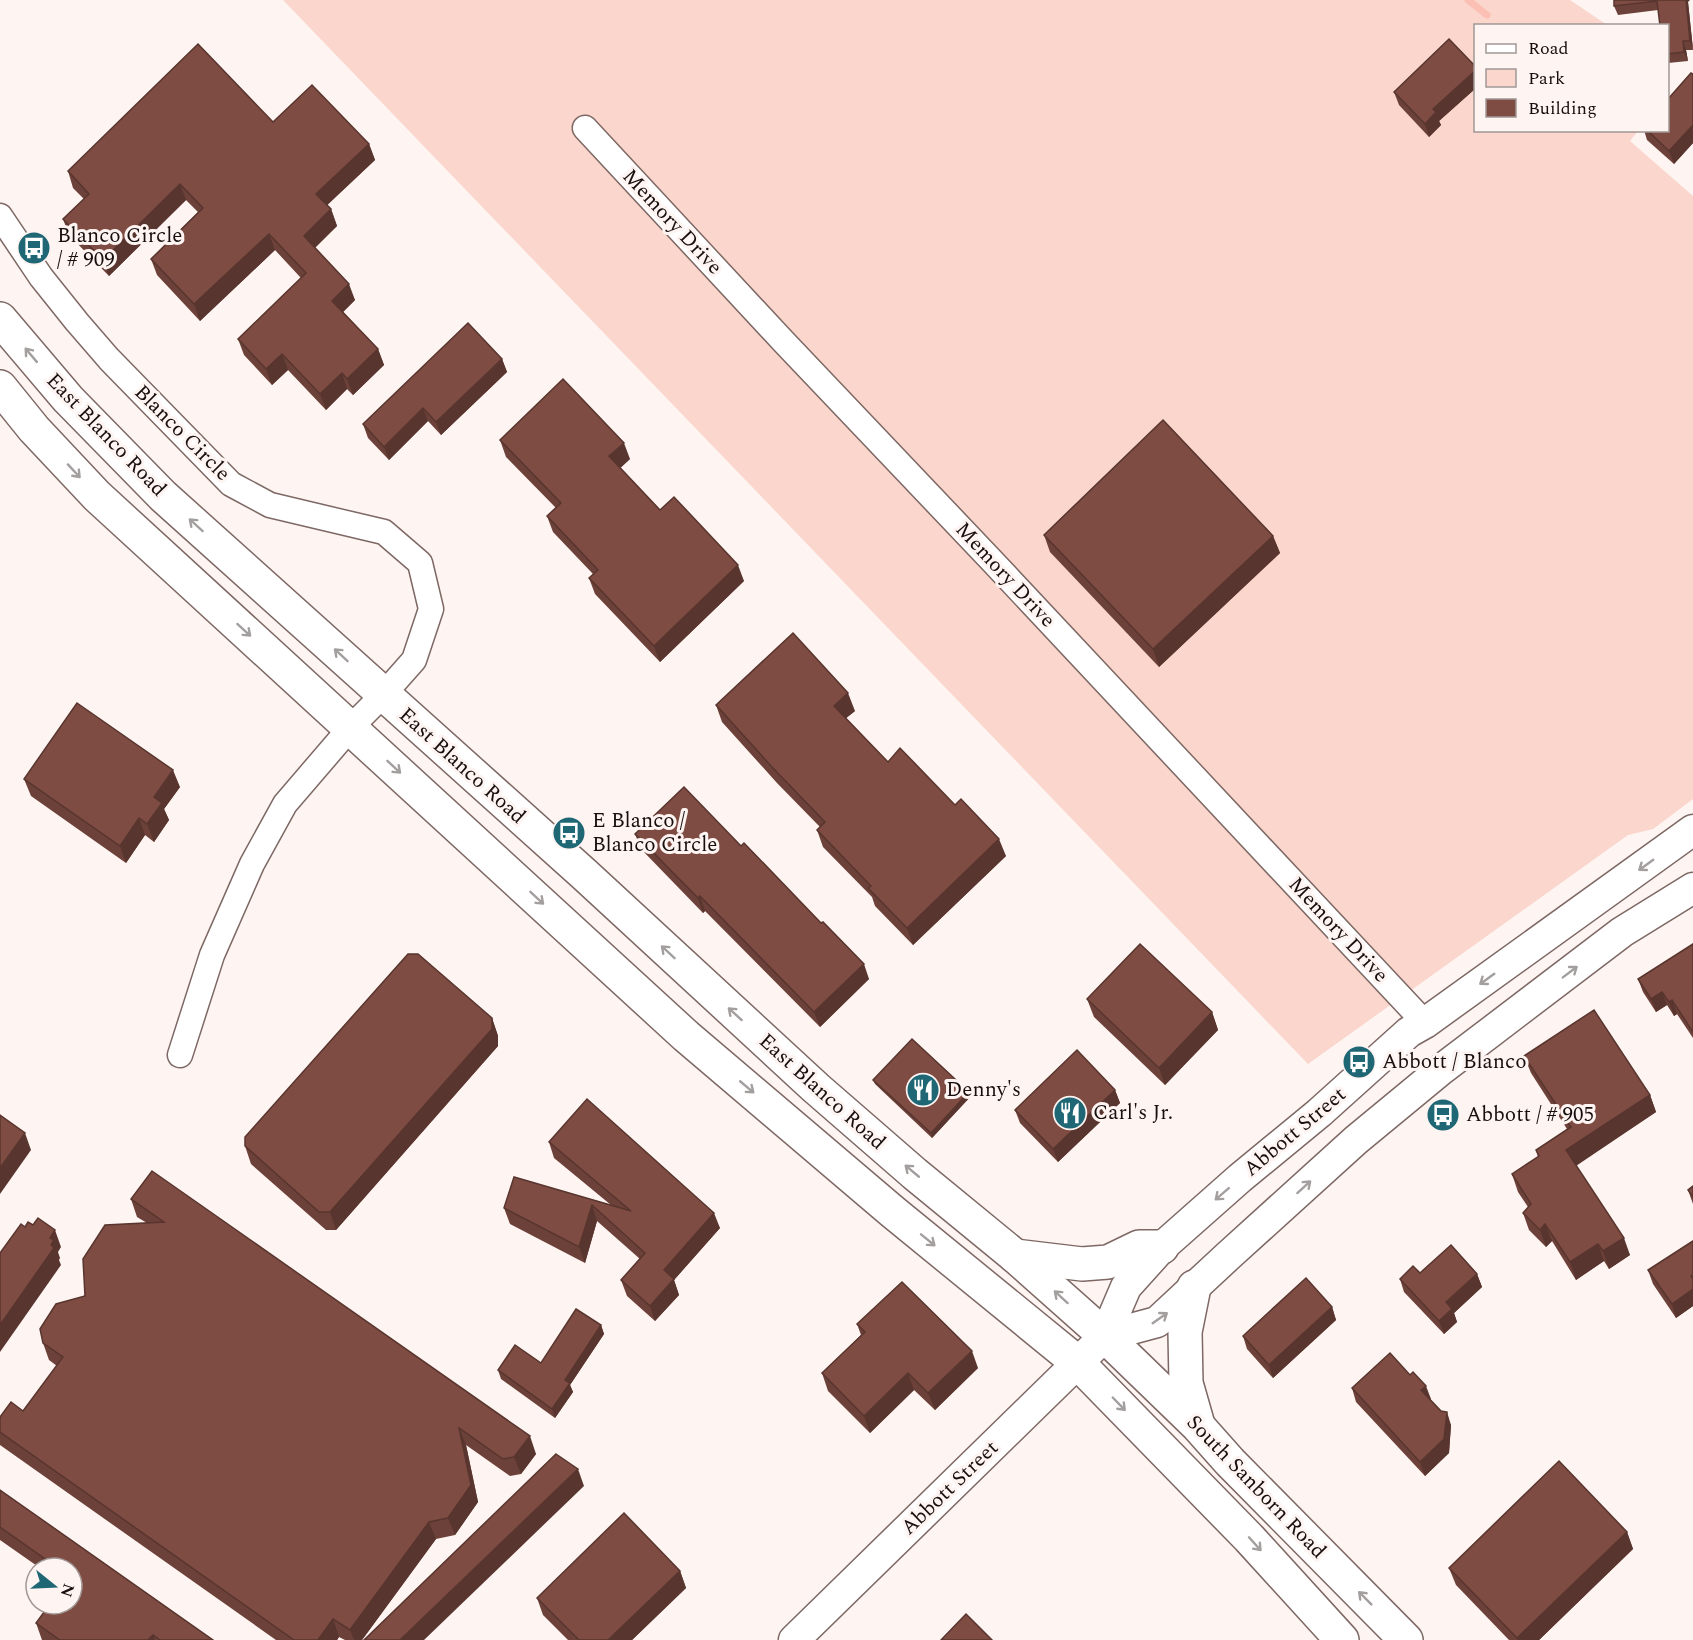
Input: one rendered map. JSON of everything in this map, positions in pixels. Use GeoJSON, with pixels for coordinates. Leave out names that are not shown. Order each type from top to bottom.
{"type":"FeatureCollection","features":[{"type":"Feature","properties":{"kind":"highway","name":"East Blanco Road"},"geometry":{"type":"LineString","coordinates":[[0,319],[68,399],[163,496],[584,874],[816,1088],[915,1174],[1015,1256],[1105,1336]]}},
{"type":"Feature","properties":{"kind":"highway","name":"East Blanco Road"},"geometry":{"type":"LineString","coordinates":[[0,387],[34,429],[97,496],[686,1036],[893,1212],[1078,1362]]}},
{"type":"Feature","properties":{"kind":"highway"},"geometry":{"type":"LineString","coordinates":[[1015,1256],[1082,1264],[1107,1262],[1139,1247],[1162,1247]]}},
{"type":"Feature","properties":{"kind":"highway"},"geometry":{"type":"LineString","coordinates":[[1194,1287],[1185,1332],[1186,1383],[1198,1426]]}},
{"type":"Feature","properties":{"kind":"highway","name":"South Sanborn Road"},"geometry":{"type":"LineString","coordinates":[[1105,1336],[1198,1426],[1230,1462],[1406,1640]]}},
{"type":"Feature","properties":{"kind":"highway","name":"South Sanborn Road"},"geometry":{"type":"LineString","coordinates":[[1078,1362],[1249,1538],[1342,1640]]}},
{"type":"Feature","properties":{"kind":"main road","name":"Abbott Street"},"geometry":{"type":"LineString","coordinates":[[794,1640],[1105,1336],[1126,1287],[1162,1247],[1240,1178],[1319,1113],[1409,1032],[1425,1023],[1693,831]]}},
{"type":"Feature","properties":{"kind":"main road","name":"Abbott Street"},"geometry":{"type":"LineString","coordinates":[[1105,1336],[1157,1322],[1356,1140],[1442,1069],[1622,932],[1693,888]]}},
{"type":"Feature","properties":{"kind":"street","name":"Memory Drive"},"geometry":{"type":"LineString","coordinates":[[585,128],[1425,1023]]}},
{"type":"Feature","properties":{"kind":"street","name":"Blanco Circle"},"geometry":{"type":"LineString","coordinates":[[0,216],[41,277],[90,337],[231,484],[270,505],[384,532],[420,563],[431,609],[414,660],[351,727],[285,804],[252,864],[212,955],[180,1055]]}},
{"type":"Feature","properties":{"kind":"green space"},"geometry":{"type":"Polygon","coordinates":[[[283,0],[1570,0],[1606,24],[1474,24],[1474,132],[1637,132],[1630,141],[1693,196],[1693,799],[1653,829],[1628,835],[1308,1064],[283,0]]]}},
{"type":"Feature","properties":{"kind":"building"},"geometry":{"type":"Polygon","coordinates":[[[1614,0],[1686,0],[1690,41],[1683,41],[1684,52],[1669,54],[1669,24],[1660,24],[1657,1],[1614,6],[1614,0]]]}},
{"type":"Feature","properties":{"kind":"building"},"geometry":{"type":"Polygon","coordinates":[[[1449,39],[1474,65],[1474,72],[1433,109],[1436,112],[1425,124],[1394,92],[1449,39]]]}},
{"type":"Feature","properties":{"kind":"building"},"geometry":{"type":"Polygon","coordinates":[[[198,44],[273,122],[312,85],[369,144],[316,194],[331,209],[304,236],[349,284],[332,301],[378,349],[347,379],[342,373],[320,394],[282,354],[266,369],[238,339],[306,273],[269,234],[194,304],[151,259],[203,208],[180,184],[103,260],[63,219],[89,194],[68,171],[198,44]]]}},
{"type":"Feature","properties":{"kind":"building"},"geometry":{"type":"Polygon","coordinates":[[[1691,73],[1693,74],[1693,125],[1669,151],[1649,132],[1669,132],[1669,98],[1691,73]]]}},
{"type":"Feature","properties":{"kind":"building"},"geometry":{"type":"Polygon","coordinates":[[[468,323],[502,359],[436,422],[423,408],[384,447],[363,424],[468,323]]]}},
{"type":"Feature","properties":{"kind":"building"},"geometry":{"type":"Polygon","coordinates":[[[563,379],[624,443],[609,456],[660,510],[674,497],[738,565],[654,646],[589,578],[598,570],[547,516],[561,503],[500,440],[563,379]]]}},
{"type":"Feature","properties":{"kind":"building"},"geometry":{"type":"Polygon","coordinates":[[[1163,420],[1273,536],[1153,649],[1044,535],[1163,420]]]}},
{"type":"Feature","properties":{"kind":"building"},"geometry":{"type":"Polygon","coordinates":[[[793,633],[848,693],[834,706],[888,762],[900,748],[955,805],[961,799],[999,839],[907,928],[868,888],[871,886],[817,830],[825,822],[716,705],[793,633]]]}},
{"type":"Feature","properties":{"kind":"building"},"geometry":{"type":"Polygon","coordinates":[[[77,703],[173,770],[154,797],[162,803],[147,824],[139,818],[120,846],[24,779],[77,703]]]}},
{"type":"Feature","properties":{"kind":"building"},"geometry":{"type":"Polygon","coordinates":[[[684,787],[741,846],[744,843],[864,964],[814,1012],[700,896],[698,898],[635,834],[684,787]]]}},
{"type":"Feature","properties":{"kind":"building"},"geometry":{"type":"Polygon","coordinates":[[[1140,944],[1212,1012],[1159,1068],[1087,999],[1140,944]]]}},
{"type":"Feature","properties":{"kind":"building"},"geometry":{"type":"Polygon","coordinates":[[[1693,944],[1693,1032],[1672,1000],[1669,1002],[1662,992],[1651,999],[1638,979],[1693,944]]]}},
{"type":"Feature","properties":{"kind":"building"},"geometry":{"type":"Polygon","coordinates":[[[408,954],[418,954],[492,1018],[492,1029],[330,1212],[319,1212],[245,1146],[245,1137],[408,954]]]}},
{"type":"Feature","properties":{"kind":"building"},"geometry":{"type":"Polygon","coordinates":[[[1594,1010],[1650,1095],[1566,1150],[1624,1238],[1603,1251],[1598,1244],[1570,1262],[1545,1224],[1540,1230],[1523,1213],[1531,1204],[1512,1174],[1539,1156],[1536,1150],[1571,1127],[1524,1056],[1594,1010]]]}},
{"type":"Feature","properties":{"kind":"building","name":"Denny's"},"geometry":{"type":"Polygon","coordinates":[[[912,1039],[969,1092],[931,1133],[873,1080],[912,1039]]]}},
{"type":"Feature","properties":{"kind":"building","name":"Carl's Jr."},"geometry":{"type":"Polygon","coordinates":[[[1077,1050],[1115,1090],[1053,1149],[1015,1110],[1077,1050]]]}},
{"type":"Feature","properties":{"kind":"building"},"geometry":{"type":"Polygon","coordinates":[[[587,1099],[714,1213],[664,1270],[674,1279],[650,1306],[621,1280],[645,1253],[592,1205],[579,1247],[504,1208],[514,1177],[631,1211],[549,1142],[587,1099]]]}},
{"type":"Feature","properties":{"kind":"building"},"geometry":{"type":"Polygon","coordinates":[[[0,1115],[25,1133],[0,1168],[0,1115]]]}},
{"type":"Feature","properties":{"kind":"building"},"geometry":{"type":"Polygon","coordinates":[[[152,1171],[530,1436],[514,1457],[503,1459],[459,1428],[471,1485],[448,1518],[429,1522],[350,1630],[333,1619],[318,1640],[294,1640],[0,1432],[0,1417],[11,1402],[23,1411],[63,1357],[43,1343],[40,1329],[56,1304],[85,1296],[83,1259],[105,1225],[164,1222],[131,1199],[152,1171]]]}},
{"type":"Feature","properties":{"kind":"building"},"geometry":{"type":"Polygon","coordinates":[[[1693,1186],[1693,1197],[1688,1190],[1693,1186]]]}},
{"type":"Feature","properties":{"kind":"building"},"geometry":{"type":"Polygon","coordinates":[[[38,1218],[55,1230],[50,1238],[54,1240],[51,1245],[54,1248],[0,1325],[0,1253],[21,1224],[25,1227],[28,1222],[33,1225],[38,1218]]]}},
{"type":"Feature","properties":{"kind":"building"},"geometry":{"type":"Polygon","coordinates":[[[1693,1241],[1693,1275],[1691,1276],[1693,1289],[1672,1304],[1648,1270],[1693,1241]]]}},
{"type":"Feature","properties":{"kind":"building"},"geometry":{"type":"Polygon","coordinates":[[[1451,1245],[1477,1274],[1446,1302],[1452,1309],[1439,1321],[1400,1279],[1413,1266],[1420,1273],[1451,1245]]]}},
{"type":"Feature","properties":{"kind":"building"},"geometry":{"type":"Polygon","coordinates":[[[1306,1278],[1332,1307],[1269,1365],[1243,1336],[1306,1278]]]}},
{"type":"Feature","properties":{"kind":"building"},"geometry":{"type":"Polygon","coordinates":[[[902,1282],[972,1351],[928,1393],[908,1373],[864,1416],[822,1373],[865,1332],[857,1324],[902,1282]]]}},
{"type":"Feature","properties":{"kind":"building"},"geometry":{"type":"Polygon","coordinates":[[[576,1309],[601,1325],[565,1380],[570,1383],[552,1409],[498,1370],[515,1345],[541,1363],[576,1309]]]}},
{"type":"Feature","properties":{"kind":"building"},"geometry":{"type":"Polygon","coordinates":[[[1390,1353],[1410,1375],[1413,1372],[1426,1386],[1421,1390],[1441,1411],[1447,1412],[1444,1439],[1420,1462],[1352,1388],[1390,1353]]]}},
{"type":"Feature","properties":{"kind":"building"},"geometry":{"type":"Polygon","coordinates":[[[556,1454],[578,1469],[400,1640],[364,1640],[556,1454]]]}},
{"type":"Feature","properties":{"kind":"building"},"geometry":{"type":"Polygon","coordinates":[[[1559,1461],[1627,1532],[1517,1638],[1449,1568],[1559,1461]]]}},
{"type":"Feature","properties":{"kind":"building"},"geometry":{"type":"Polygon","coordinates":[[[0,1490],[213,1640],[160,1640],[153,1635],[148,1640],[60,1640],[36,1623],[41,1616],[84,1616],[84,1556],[41,1556],[0,1527],[0,1490]]]}},
{"type":"Feature","properties":{"kind":"building"},"geometry":{"type":"Polygon","coordinates":[[[624,1513],[680,1571],[608,1640],[579,1640],[537,1598],[624,1513]]]}},
{"type":"Feature","properties":{"kind":"building"},"geometry":{"type":"Polygon","coordinates":[[[966,1614],[992,1640],[941,1640],[966,1614]]]}},
{"type":"Feature","properties":{"kind":"waterway"},"geometry":{"type":"LineString","coordinates":[[1468,0],[1487,15]]}},
{"type":"Feature","properties":{"kind":"place","name":"Blanco Circle / # 909"},"geometry":{"type":"Point","coordinates":[34,248]}},
{"type":"Feature","properties":{"kind":"place","name":"E Blanco / Blanco Circle"},"geometry":{"type":"Point","coordinates":[569,833]}},
{"type":"Feature","properties":{"kind":"place","name":"Abbott / Blanco"},"geometry":{"type":"Point","coordinates":[1359,1062]}},
{"type":"Feature","properties":{"kind":"place","name":"Denny's"},"geometry":{"type":"Point","coordinates":[923,1090]}},
{"type":"Feature","properties":{"kind":"place","name":"Carl's Jr."},"geometry":{"type":"Point","coordinates":[1070,1113]}},
{"type":"Feature","properties":{"kind":"place","name":"Abbott / # 905"},"geometry":{"type":"Point","coordinates":[1443,1115]}}]}
